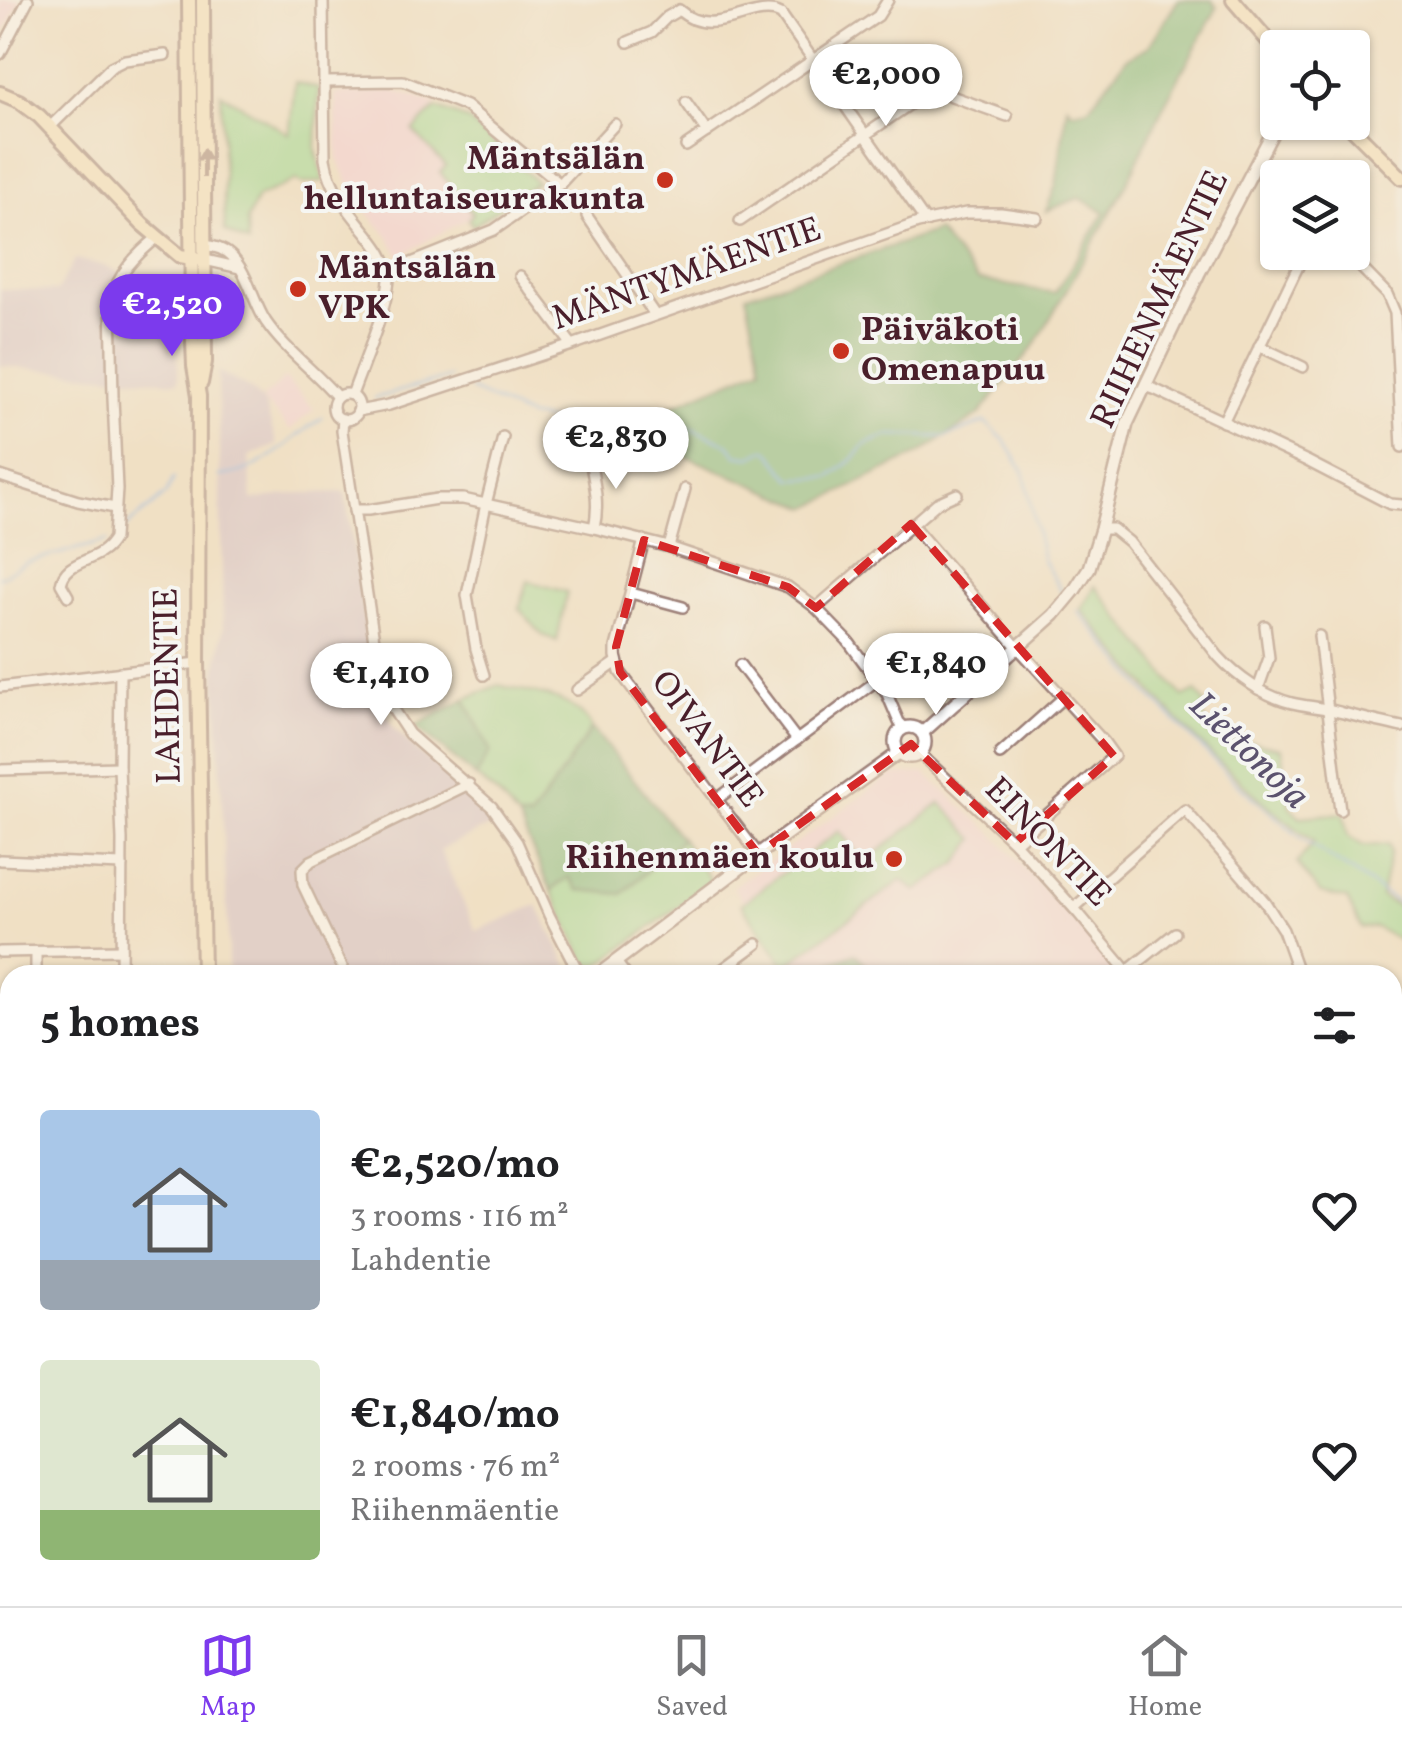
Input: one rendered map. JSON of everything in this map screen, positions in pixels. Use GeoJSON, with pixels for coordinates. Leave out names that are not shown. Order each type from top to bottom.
{"type":"FeatureCollection","features":[{"type":"Feature","properties":{"kind":"main road","name":"LAHDENTIE"},"geometry":{"type":"LineString","coordinates":[[188,0],[204,362],[199,396],[198,663],[203,965]]}},
{"type":"Feature","properties":{"kind":"main road","name":"LAHDENTIE"},"geometry":{"type":"LineString","coordinates":[[198,252],[203,0]]}},
{"type":"Feature","properties":{"kind":"main road"},"geometry":{"type":"LineString","coordinates":[[1233,0],[1260,31]]}},
{"type":"Feature","properties":{"kind":"main road"},"geometry":{"type":"LineString","coordinates":[[0,93],[30,108],[142,224],[161,239],[198,252]]}},
{"type":"Feature","properties":{"kind":"main road"},"geometry":{"type":"LineString","coordinates":[[1364,140],[1402,178]]}},
{"type":"Feature","properties":{"kind":"street"},"geometry":{"type":"LineString","coordinates":[[0,54],[28,0]]}},
{"type":"Feature","properties":{"kind":"street"},"geometry":{"type":"LineString","coordinates":[[322,0],[327,173],[347,209],[380,250],[389,272],[386,296],[352,395]]}},
{"type":"Feature","properties":{"kind":"street"},"geometry":{"type":"LineString","coordinates":[[686,146],[878,16],[888,0]]}},
{"type":"Feature","properties":{"kind":"street"},"geometry":{"type":"LineString","coordinates":[[628,42],[652,32],[677,5],[691,20],[707,22],[772,9],[781,14],[926,222]]}},
{"type":"Feature","properties":{"kind":"street"},"geometry":{"type":"LineString","coordinates":[[49,128],[111,67],[125,60],[165,55]]}},
{"type":"Feature","properties":{"kind":"street"},"geometry":{"type":"LineString","coordinates":[[324,82],[403,82],[466,106],[560,184]]}},
{"type":"Feature","properties":{"kind":"street"},"geometry":{"type":"LineString","coordinates":[[740,221],[932,89],[1007,116]]}},
{"type":"Feature","properties":{"kind":"street"},"geometry":{"type":"LineString","coordinates":[[686,102],[706,132]]}},
{"type":"Feature","properties":{"kind":"street"},"geometry":{"type":"LineString","coordinates":[[389,272],[494,230],[560,184],[615,124]]}},
{"type":"Feature","properties":{"kind":"street","name":"RIIHENMÄENTIE"},"geometry":{"type":"LineString","coordinates":[[922,733],[1054,615],[1089,568],[1127,424],[1269,140]]}},
{"type":"Feature","properties":{"kind":"street","name":"MÄNTYMÄENTIE"},"geometry":{"type":"LineString","coordinates":[[358,411],[389,405],[572,345],[926,222],[966,213],[1037,218]]}},
{"type":"Feature","properties":{"kind":"street"},"geometry":{"type":"LineString","coordinates":[[587,216],[655,314]]}},
{"type":"Feature","properties":{"kind":"street"},"geometry":{"type":"LineString","coordinates":[[68,596],[61,584],[62,575],[98,556],[110,546],[116,531],[111,301],[114,288],[132,262],[161,239]]}},
{"type":"Feature","properties":{"kind":"street"},"geometry":{"type":"LineString","coordinates":[[198,252],[218,248],[230,254],[264,318],[338,398]]}},
{"type":"Feature","properties":{"kind":"street"},"geometry":{"type":"LineString","coordinates":[[1223,422],[1296,270]]}},
{"type":"Feature","properties":{"kind":"street"},"geometry":{"type":"LineString","coordinates":[[1363,270],[1386,294],[1395,313],[1402,447]]}},
{"type":"Feature","properties":{"kind":"street"},"geometry":{"type":"LineString","coordinates":[[520,276],[572,345]]}},
{"type":"Feature","properties":{"kind":"street"},"geometry":{"type":"LineString","coordinates":[[1260,346],[1302,367]]}},
{"type":"Feature","properties":{"kind":"street"},"geometry":{"type":"LineString","coordinates":[[1144,386],[1390,504],[1402,504]]}},
{"type":"Feature","properties":{"kind":"street"},"geometry":{"type":"LineString","coordinates":[[352,395],[358,411],[354,417],[343,419],[334,408],[338,398],[352,395]]}},
{"type":"Feature","properties":{"kind":"street"},"geometry":{"type":"LineString","coordinates":[[343,419],[384,691],[409,734],[469,784],[492,807],[517,842],[575,965]]}},
{"type":"Feature","properties":{"kind":"street"},"geometry":{"type":"LineString","coordinates":[[484,676],[467,595],[503,437]]}},
{"type":"Feature","properties":{"kind":"street"},"geometry":{"type":"LineString","coordinates":[[588,456],[597,493],[594,528]]}},
{"type":"Feature","properties":{"kind":"street"},"geometry":{"type":"LineString","coordinates":[[0,476],[78,501],[116,508]]}},
{"type":"Feature","properties":{"kind":"street"},"geometry":{"type":"LineString","coordinates":[[669,547],[685,488]]}},
{"type":"Feature","properties":{"kind":"street"},"geometry":{"type":"LineString","coordinates":[[816,608],[937,502],[957,494]]}},
{"type":"Feature","properties":{"kind":"street"},"geometry":{"type":"LineString","coordinates":[[354,510],[437,499],[464,500],[644,540],[788,587],[816,608],[848,642],[887,694],[899,722],[922,733],[925,746],[920,754],[910,757],[900,752],[896,739],[905,728]]}},
{"type":"Feature","properties":{"kind":"street"},"geometry":{"type":"LineString","coordinates":[[911,524],[1114,756],[1016,843]]}},
{"type":"Feature","properties":{"kind":"street"},"geometry":{"type":"LineString","coordinates":[[1101,529],[1112,529],[1129,542],[1218,656],[1258,689],[1290,703],[1402,728]]}},
{"type":"Feature","properties":{"kind":"street","name":"OIVANTIE"},"geometry":{"type":"LineString","coordinates":[[644,540],[616,647],[620,672],[758,854]]}},
{"type":"Feature","properties":{"kind":"street"},"geometry":{"type":"LineString","coordinates":[[631,593],[684,607]]}},
{"type":"Feature","properties":{"kind":"street"},"geometry":{"type":"LineString","coordinates":[[1258,689],[1269,658],[1265,626]]}},
{"type":"Feature","properties":{"kind":"street"},"geometry":{"type":"LineString","coordinates":[[1319,636],[1340,810]]}},
{"type":"Feature","properties":{"kind":"street"},"geometry":{"type":"LineString","coordinates":[[716,800],[934,638]]}},
{"type":"Feature","properties":{"kind":"street"},"geometry":{"type":"LineString","coordinates":[[577,690],[617,662]]}},
{"type":"Feature","properties":{"kind":"street"},"geometry":{"type":"LineString","coordinates":[[0,687],[198,663]]}},
{"type":"Feature","properties":{"kind":"street"},"geometry":{"type":"LineString","coordinates":[[740,665],[796,740]]}},
{"type":"Feature","properties":{"kind":"street"},"geometry":{"type":"LineString","coordinates":[[120,672],[121,965]]}},
{"type":"Feature","properties":{"kind":"street"},"geometry":{"type":"LineString","coordinates":[[1000,754],[1064,698]]}},
{"type":"Feature","properties":{"kind":"street"},"geometry":{"type":"LineString","coordinates":[[612,965],[900,752]]}},
{"type":"Feature","properties":{"kind":"street","name":"EINONTIE"},"geometry":{"type":"LineString","coordinates":[[920,754],[1016,843],[1120,965]]}},
{"type":"Feature","properties":{"kind":"street"},"geometry":{"type":"LineString","coordinates":[[0,770],[119,768]]}},
{"type":"Feature","properties":{"kind":"street"},"geometry":{"type":"LineString","coordinates":[[341,965],[303,885],[302,870],[310,861],[469,784]]}},
{"type":"Feature","properties":{"kind":"street"},"geometry":{"type":"LineString","coordinates":[[1074,908],[1185,810],[1265,902],[1282,930],[1295,965]]}},
{"type":"Feature","properties":{"kind":"street"},"geometry":{"type":"LineString","coordinates":[[0,860],[122,866]]}},
{"type":"Feature","properties":{"kind":"street"},"geometry":{"type":"LineString","coordinates":[[1138,965],[1175,933]]}},
{"type":"Feature","properties":{"kind":"street"},"geometry":{"type":"LineString","coordinates":[[728,965],[757,944]]}},
{"type":"Feature","properties":{"kind":"street"},"geometry":{"type":"LineString","coordinates":[[0,952],[121,950]]}},
{"type":"Feature","properties":{"kind":"street"},"geometry":{"type":"LineString","coordinates":[[36,952],[36,965]]}},
{"type":"Feature","properties":{"kind":"highlighted area"},"geometry":{"type":"Polygon","coordinates":[[[911,524],[1114,756],[1015,843],[911,744],[758,854],[620,672],[616,647],[644,540],[788,587],[816,608],[911,524]]]}},
{"type":"Feature","properties":{"kind":"shaded area"},"geometry":{"type":"Polygon","coordinates":[[[0,0],[21,0],[3,34],[0,32],[0,0]]]}},
{"type":"Feature","properties":{"kind":"shaded area"},"geometry":{"type":"Polygon","coordinates":[[[392,90],[437,104],[414,131],[446,166],[440,172],[474,215],[400,256],[355,198],[338,159],[335,94],[392,90]]]}},
{"type":"Feature","properties":{"kind":"shaded area"},"geometry":{"type":"Polygon","coordinates":[[[75,259],[106,266],[156,290],[177,312],[178,382],[0,366],[0,289],[57,291],[75,259]]]}},
{"type":"Feature","properties":{"kind":"shaded area"},"geometry":{"type":"Polygon","coordinates":[[[218,371],[250,389],[265,404],[277,445],[249,456],[252,500],[298,493],[345,492],[379,699],[394,727],[418,752],[499,822],[440,850],[476,931],[537,905],[568,965],[228,965],[216,673],[223,630],[218,371]]]}},
{"type":"Feature","properties":{"kind":"shaded area"},"geometry":{"type":"Polygon","coordinates":[[[285,378],[314,409],[290,430],[262,399],[285,378]]]}},
{"type":"Feature","properties":{"kind":"shaded area","name":"Riihenmäen koulu"},"geometry":{"type":"Polygon","coordinates":[[[924,773],[990,831],[1114,965],[867,965],[855,953],[827,965],[789,965],[733,887],[892,775],[924,773]]]}},
{"type":"Feature","properties":{"kind":"green space"},"geometry":{"type":"Polygon","coordinates":[[[1178,0],[1212,0],[1217,8],[1126,185],[1035,345],[979,415],[917,455],[808,508],[619,428],[762,367],[746,295],[937,231],[978,280],[1055,293],[1105,212],[1079,198],[1046,211],[1056,185],[1067,105],[1072,111],[1088,108],[1127,58],[1149,46],[1178,0]]]}},
{"type":"Feature","properties":{"kind":"green space"},"geometry":{"type":"Polygon","coordinates":[[[295,82],[319,89],[316,150],[324,181],[302,184],[296,180],[257,198],[247,220],[248,243],[225,231],[221,93],[289,134],[295,82]]]}},
{"type":"Feature","properties":{"kind":"green space"},"geometry":{"type":"Polygon","coordinates":[[[436,108],[468,120],[537,182],[473,226],[468,219],[473,214],[440,172],[446,166],[413,131],[436,108]]]}},
{"type":"Feature","properties":{"kind":"green space"},"geometry":{"type":"Polygon","coordinates":[[[528,581],[567,592],[557,641],[542,635],[519,608],[528,581]]]}},
{"type":"Feature","properties":{"kind":"green space"},"geometry":{"type":"Polygon","coordinates":[[[1095,586],[1183,697],[1196,691],[1206,704],[1200,712],[1212,729],[1231,741],[1239,739],[1281,748],[1290,807],[1300,817],[1343,813],[1348,836],[1364,846],[1388,844],[1390,852],[1381,896],[1402,909],[1402,942],[1375,927],[1361,928],[1347,899],[1320,893],[1297,863],[1314,842],[1220,762],[1107,641],[1081,609],[1095,586]]]}},
{"type":"Feature","properties":{"kind":"green space"},"geometry":{"type":"Polygon","coordinates":[[[498,685],[563,702],[575,708],[592,728],[530,819],[518,818],[476,777],[490,751],[465,699],[498,685]]]}},
{"type":"Feature","properties":{"kind":"green space"},"geometry":{"type":"Polygon","coordinates":[[[465,699],[490,751],[476,777],[415,726],[465,699]]]}},
{"type":"Feature","properties":{"kind":"green space"},"geometry":{"type":"Polygon","coordinates":[[[592,728],[682,839],[622,894],[578,890],[569,877],[551,890],[518,818],[530,819],[592,728]]]}},
{"type":"Feature","properties":{"kind":"green space"},"geometry":{"type":"Polygon","coordinates":[[[941,803],[975,839],[958,863],[916,891],[902,880],[786,965],[741,904],[839,831],[865,862],[941,803]]]}},
{"type":"Feature","properties":{"kind":"green space"},"geometry":{"type":"Polygon","coordinates":[[[682,839],[712,882],[599,965],[587,965],[551,890],[569,877],[622,894],[682,839]]]}},
{"type":"Feature","properties":{"kind":"green space"},"geometry":{"type":"Polygon","coordinates":[[[855,953],[867,965],[827,965],[855,953]]]}},
{"type":"Feature","properties":{"kind":"waterway","name":"Liettonoja"},"geometry":{"type":"LineString","coordinates":[[375,398],[450,377]]}},
{"type":"Feature","properties":{"kind":"waterway","name":"Liettonoja"},"geometry":{"type":"LineString","coordinates":[[471,390],[529,417],[555,422],[580,416],[655,420],[667,413],[681,424],[728,444],[737,455],[751,457],[766,449],[792,479],[830,477],[866,444],[890,435],[946,437],[985,422],[1005,441],[1024,472],[1043,560],[1063,594]]}},
{"type":"Feature","properties":{"kind":"waterway","name":"Liettonoja"},"geometry":{"type":"LineString","coordinates":[[219,476],[262,462],[322,418]]}},
{"type":"Feature","properties":{"kind":"waterway","name":"Liettonoja"},"geometry":{"type":"LineString","coordinates":[[125,528],[166,494],[174,478]]}},
{"type":"Feature","properties":{"kind":"waterway","name":"Liettonoja"},"geometry":{"type":"LineString","coordinates":[[0,577],[27,562],[107,541]]}},
{"type":"Feature","properties":{"kind":"waterway","name":"Liettonoja"},"geometry":{"type":"LineString","coordinates":[[1078,611],[1143,688],[1234,781],[1302,839],[1402,905]]}},
{"type":"Feature","properties":{"kind":"place","name":"Mäntsälän helluntaiseurakunta"},"geometry":{"type":"Point","coordinates":[665,180]}},
{"type":"Feature","properties":{"kind":"place","name":"Mäntsälän VPK"},"geometry":{"type":"Point","coordinates":[298,289]}},
{"type":"Feature","properties":{"kind":"place","name":"Päiväkoti Omenapuu"},"geometry":{"type":"Point","coordinates":[841,351]}},
{"type":"Feature","properties":{"kind":"place","name":"Riihenmäen koulu"},"geometry":{"type":"Point","coordinates":[894,859]}}]}
